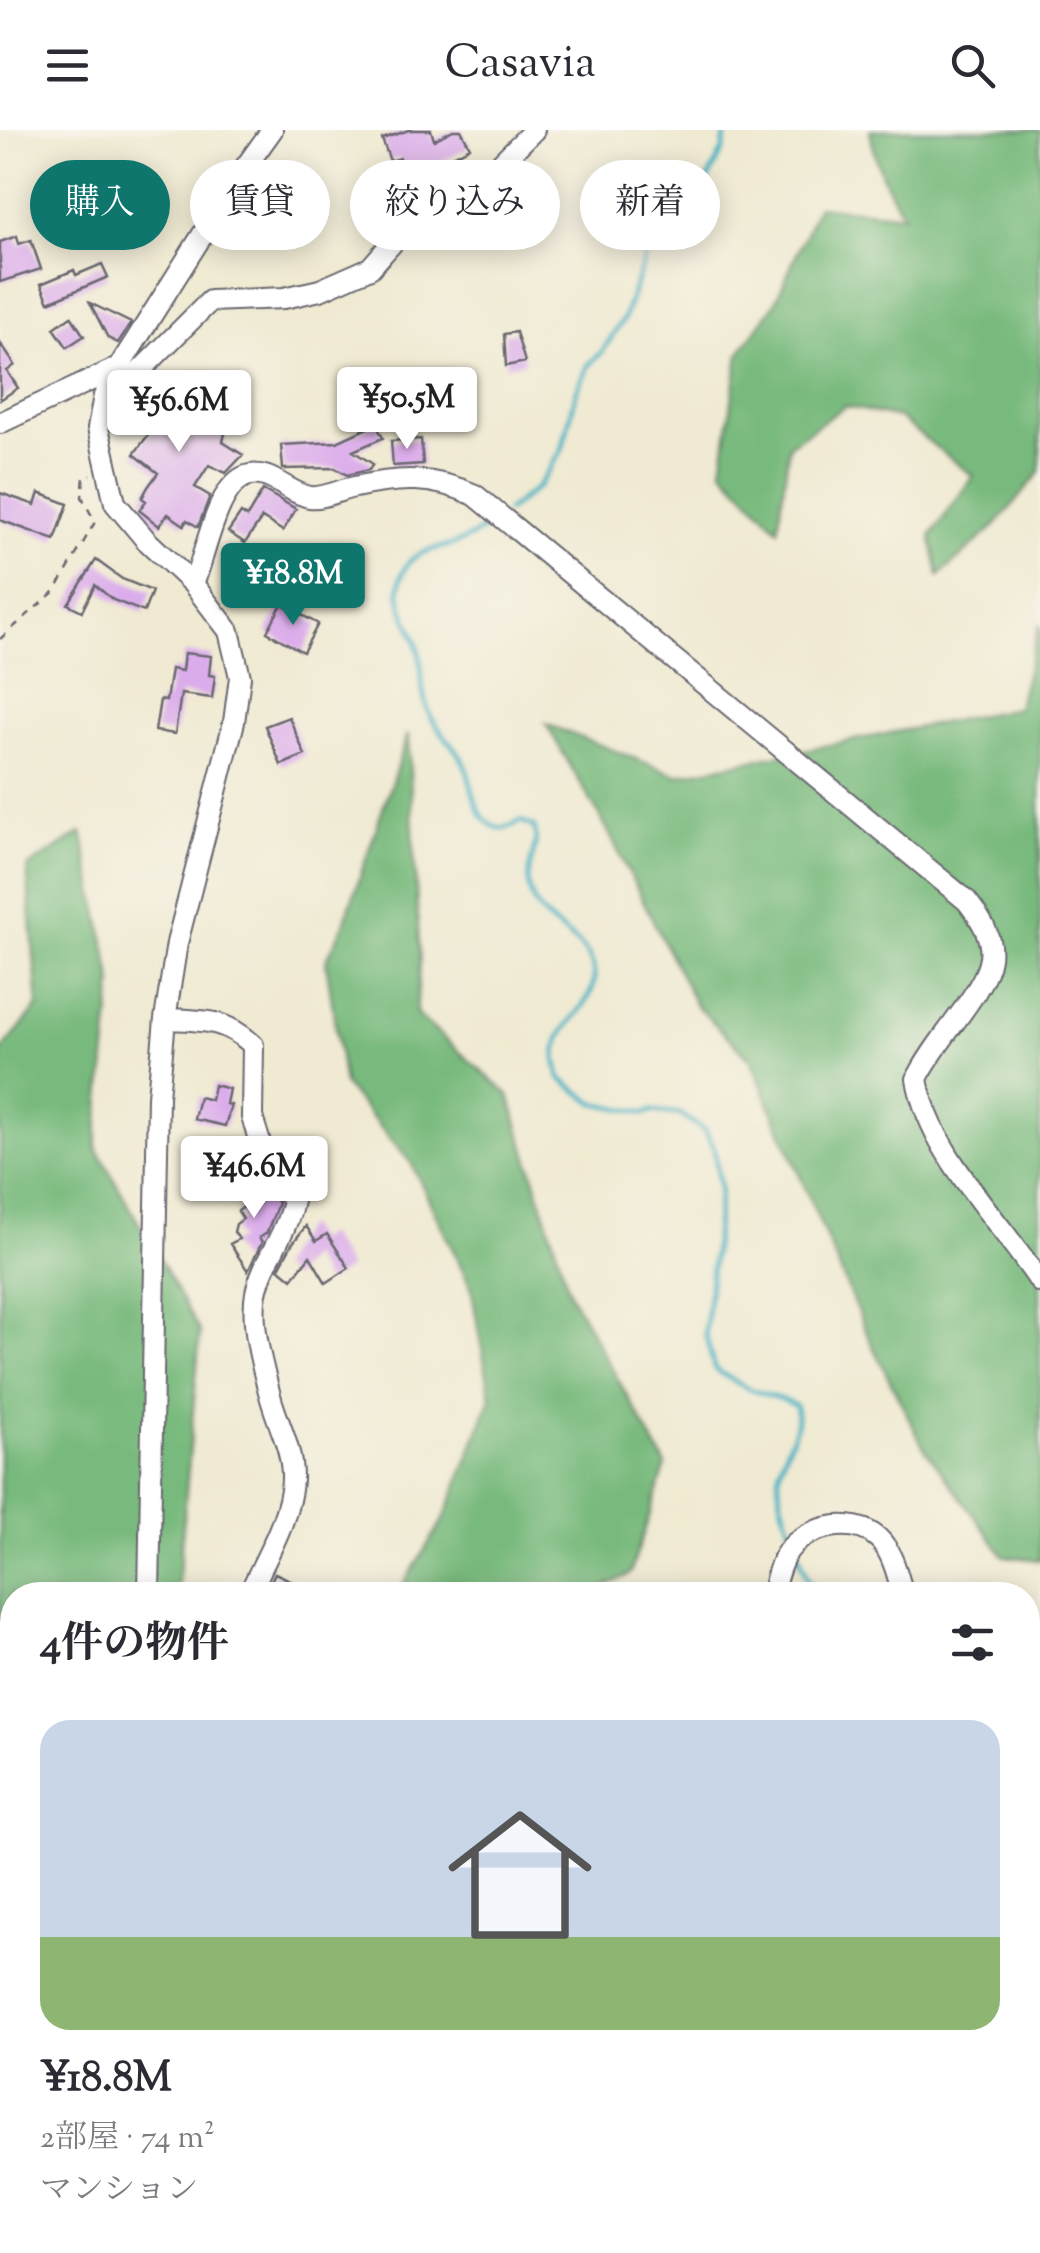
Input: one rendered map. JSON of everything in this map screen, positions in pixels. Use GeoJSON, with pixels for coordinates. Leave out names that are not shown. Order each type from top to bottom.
{"type":"FeatureCollection","features":[{"type":"Feature","properties":{"kind":"street"},"geometry":{"type":"LineString","coordinates":[[149,1582],[158,1097],[164,1019],[177,943],[234,722],[240,677],[229,630],[193,584],[146,540],[115,503],[98,428],[104,396],[119,367],[272,130]]}},
{"type":"Feature","properties":{"kind":"street"},"geometry":{"type":"LineString","coordinates":[[104,396],[132,379],[210,300],[284,298],[320,290],[370,268],[401,233],[438,219],[462,202],[534,130]]}},
{"type":"Feature","properties":{"kind":"street"},"geometry":{"type":"LineString","coordinates":[[0,423],[119,367]]}},
{"type":"Feature","properties":{"kind":"street"},"geometry":{"type":"LineString","coordinates":[[193,584],[224,493],[245,476],[262,475],[312,498],[414,477],[455,486],[475,495],[744,714],[968,902],[980,918],[990,939],[990,962],[917,1079],[928,1119],[946,1150],[1040,1282]]}},
{"type":"Feature","properties":{"kind":"street"},"geometry":{"type":"LineString","coordinates":[[164,1019],[235,1028],[253,1046],[252,1116],[261,1146],[294,1201],[289,1223],[256,1294],[256,1326],[271,1398],[291,1456],[292,1480],[290,1498],[254,1582]]}},
{"type":"Feature","properties":{"kind":"street"},"geometry":{"type":"LineString","coordinates":[[776,1582],[786,1553],[801,1537],[833,1526],[860,1529],[879,1539],[899,1582]]}},
{"type":"Feature","properties":{"kind":"path"},"geometry":{"type":"LineString","coordinates":[[0,639],[56,590],[95,522],[82,497],[84,477],[106,474]]}},
{"type":"Feature","properties":{"kind":"green space"},"geometry":{"type":"Polygon","coordinates":[[[870,130],[1040,130],[1040,472],[996,525],[939,576],[931,536],[973,476],[899,418],[845,406],[789,445],[778,529],[722,469],[739,354],[775,303],[818,206],[904,215],[882,175],[870,130]]]}},
{"type":"Feature","properties":{"kind":"green space"},"geometry":{"type":"Polygon","coordinates":[[[1040,624],[1040,1560],[1004,1556],[923,1446],[870,1341],[751,1060],[695,1004],[605,825],[546,724],[677,775],[1017,708],[1040,624]]]}},
{"type":"Feature","properties":{"kind":"green space"},"geometry":{"type":"Polygon","coordinates":[[[408,734],[420,962],[416,1014],[509,1095],[570,1294],[666,1465],[630,1574],[614,1582],[405,1582],[445,1517],[491,1398],[471,1287],[411,1163],[344,1085],[326,961],[344,924],[408,734]]]}},
{"type":"Feature","properties":{"kind":"green space"},"geometry":{"type":"Polygon","coordinates":[[[82,832],[113,983],[96,1147],[200,1332],[178,1582],[0,1582],[0,1053],[38,1006],[27,868],[82,832]]]}},
{"type":"Feature","properties":{"kind":"building"},"geometry":{"type":"Polygon","coordinates":[[[409,130],[431,130],[434,140],[461,130],[470,147],[445,160],[390,160],[382,139],[409,130]]]}},
{"type":"Feature","properties":{"kind":"building"},"geometry":{"type":"Polygon","coordinates":[[[17,236],[19,244],[30,240],[30,250],[34,250],[41,269],[0,282],[0,242],[17,236]]]}},
{"type":"Feature","properties":{"kind":"building"},"geometry":{"type":"Polygon","coordinates":[[[102,264],[108,277],[49,302],[41,284],[74,270],[76,275],[102,264]]]}},
{"type":"Feature","properties":{"kind":"building"},"geometry":{"type":"Polygon","coordinates":[[[90,303],[131,323],[118,343],[108,338],[90,303]]]}},
{"type":"Feature","properties":{"kind":"building"},"geometry":{"type":"Polygon","coordinates":[[[71,316],[84,336],[67,347],[54,328],[71,316]]]}},
{"type":"Feature","properties":{"kind":"building"},"geometry":{"type":"Polygon","coordinates":[[[516,332],[525,362],[506,366],[504,334],[516,332]]]}},
{"type":"Feature","properties":{"kind":"building"},"geometry":{"type":"Polygon","coordinates":[[[0,343],[15,365],[7,371],[18,388],[0,400],[0,343]]]}},
{"type":"Feature","properties":{"kind":"building"},"geometry":{"type":"Polygon","coordinates":[[[152,379],[170,389],[179,402],[192,391],[202,401],[187,415],[227,425],[223,442],[243,455],[226,473],[209,465],[195,487],[210,496],[198,527],[187,520],[184,525],[168,514],[159,526],[139,510],[158,473],[134,454],[160,419],[130,402],[152,379]]]}},
{"type":"Feature","properties":{"kind":"building"},"geometry":{"type":"Polygon","coordinates":[[[376,424],[383,438],[353,451],[373,464],[369,470],[347,475],[335,468],[283,469],[281,445],[337,442],[376,424]]]}},
{"type":"Feature","properties":{"kind":"building"},"geometry":{"type":"Polygon","coordinates":[[[421,439],[423,464],[393,466],[391,441],[421,439]]]}},
{"type":"Feature","properties":{"kind":"building"},"geometry":{"type":"Polygon","coordinates":[[[263,490],[296,509],[283,531],[262,518],[245,543],[228,532],[241,513],[247,517],[263,490]]]}},
{"type":"Feature","properties":{"kind":"building"},"geometry":{"type":"Polygon","coordinates":[[[0,493],[35,505],[39,493],[68,504],[55,540],[0,520],[0,493]]]}},
{"type":"Feature","properties":{"kind":"building"},"geometry":{"type":"Polygon","coordinates":[[[96,560],[122,579],[152,591],[144,612],[113,600],[95,585],[82,611],[68,604],[96,560]]]}},
{"type":"Feature","properties":{"kind":"building"},"geometry":{"type":"Polygon","coordinates":[[[282,604],[318,624],[303,652],[267,632],[282,604]]]}},
{"type":"Feature","properties":{"kind":"building"},"geometry":{"type":"Polygon","coordinates":[[[184,653],[211,656],[209,675],[215,676],[212,698],[181,694],[175,734],[155,731],[160,700],[166,701],[171,669],[182,671],[184,653]]]}},
{"type":"Feature","properties":{"kind":"building"},"geometry":{"type":"Polygon","coordinates":[[[289,717],[305,755],[281,765],[265,726],[289,717]]]}},
{"type":"Feature","properties":{"kind":"building"},"geometry":{"type":"Polygon","coordinates":[[[214,1085],[229,1089],[226,1104],[231,1105],[225,1126],[194,1119],[199,1097],[211,1100],[214,1085]]]}},
{"type":"Feature","properties":{"kind":"building"},"geometry":{"type":"Polygon","coordinates":[[[262,1176],[278,1203],[267,1233],[259,1238],[262,1242],[248,1271],[230,1244],[239,1239],[234,1232],[243,1219],[238,1211],[250,1203],[242,1190],[262,1176]]]}},
{"type":"Feature","properties":{"kind":"building"},"geometry":{"type":"Polygon","coordinates":[[[306,1226],[316,1241],[327,1234],[349,1268],[326,1283],[310,1256],[292,1279],[279,1268],[306,1226]]]}},
{"type":"Feature","properties":{"kind":"building"},"geometry":{"type":"Polygon","coordinates":[[[275,1573],[290,1580],[289,1582],[270,1582],[275,1573]]]}},
{"type":"Feature","properties":{"kind":"waterway"},"geometry":{"type":"LineString","coordinates":[[507,511],[538,487],[562,450],[576,393],[589,364],[602,352],[624,318],[650,243],[666,223],[688,209],[705,185],[723,150],[726,130]]}},
{"type":"Feature","properties":{"kind":"waterway"},"geometry":{"type":"LineString","coordinates":[[494,521],[462,541],[421,553],[403,572],[400,593],[419,652],[426,704],[432,720],[464,763],[477,806],[486,820],[499,828],[521,821],[534,827],[535,845],[528,880],[534,902],[581,946],[593,966],[592,990],[558,1044],[560,1078],[594,1103],[645,1113],[680,1114],[705,1131],[714,1148],[720,1189],[705,1333],[714,1368],[746,1388],[796,1406],[796,1425],[779,1482],[793,1537]]}},
{"type":"Feature","properties":{"kind":"waterway"},"geometry":{"type":"LineString","coordinates":[[796,1548],[809,1582]]}}]}
